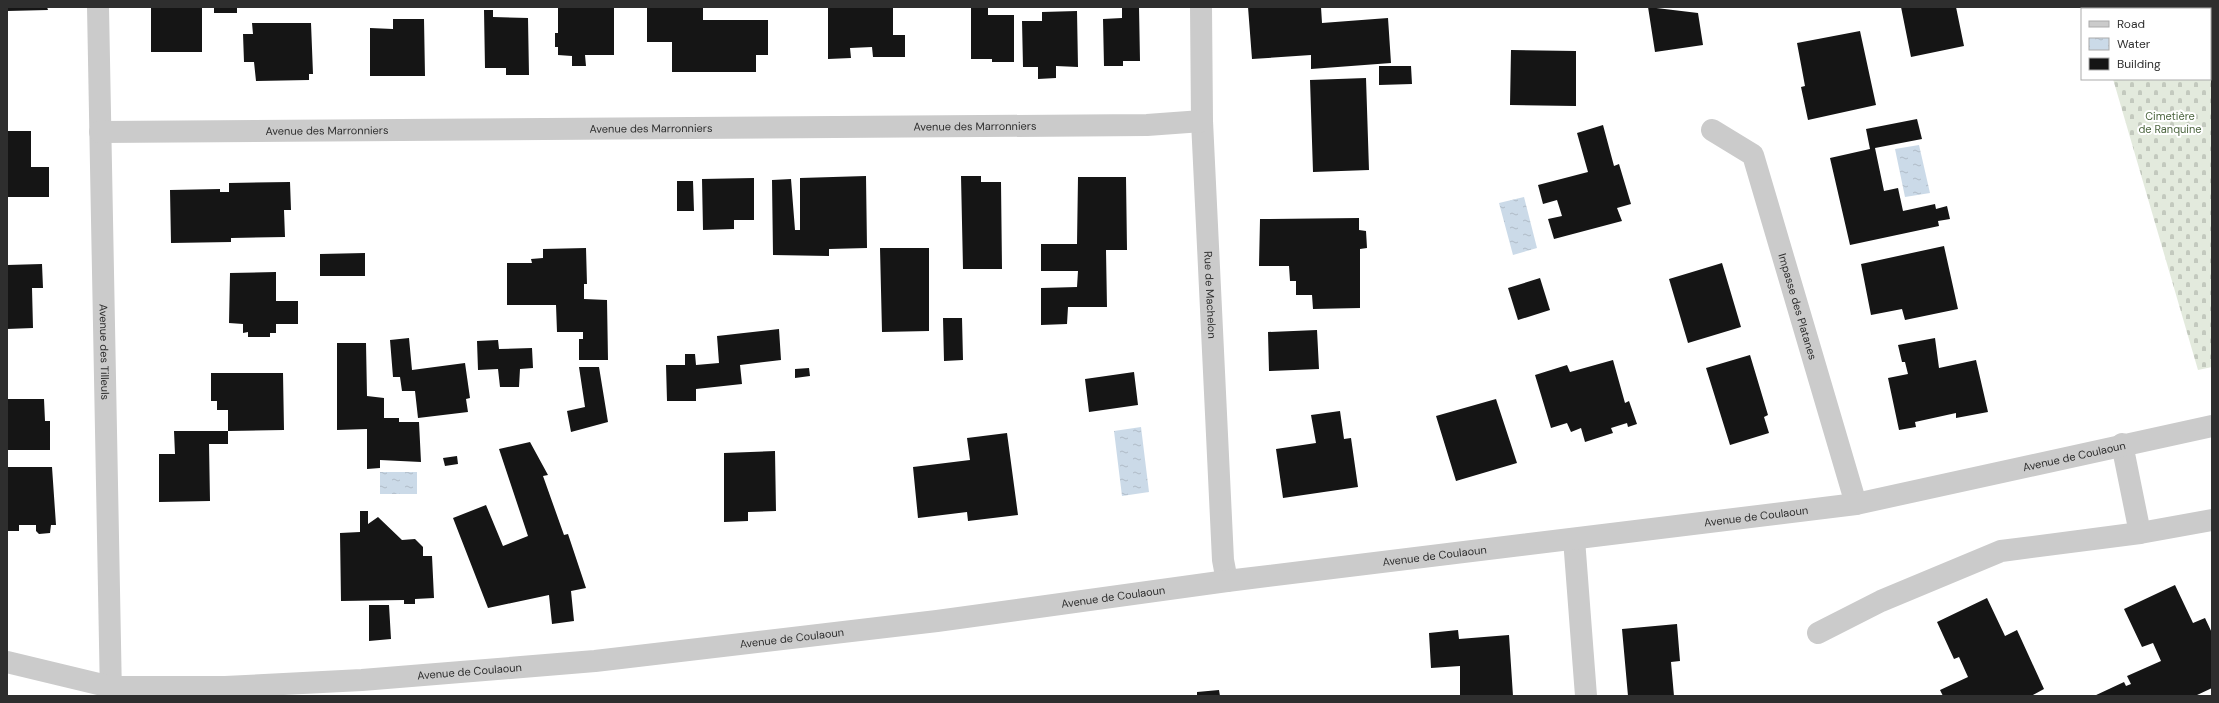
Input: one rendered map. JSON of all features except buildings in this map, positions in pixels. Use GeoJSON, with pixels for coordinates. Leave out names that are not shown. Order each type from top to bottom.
{"type":"FeatureCollection","features":[{"type":"Feature","properties":{"kind":"street","name":"Avenue des Tilleuls"},"geometry":{"type":"LineString","coordinates":[[98,7],[111,692]]}},
{"type":"Feature","properties":{"kind":"street","name":"Rue de Machelon"},"geometry":{"type":"LineString","coordinates":[[1201,7],[1202,121],[1223,560],[1227,581]]}},
{"type":"Feature","properties":{"kind":"street","name":"Avenue des Marronniers"},"geometry":{"type":"LineString","coordinates":[[100,132],[1131,125],[1202,121]]}},
{"type":"Feature","properties":{"kind":"street","name":"Impasse des Platanes"},"geometry":{"type":"LineString","coordinates":[[1712,130],[1753,155],[1856,504]]}},
{"type":"Feature","properties":{"kind":"street","name":"Avenue de Coulaoun"},"geometry":{"type":"LineString","coordinates":[[7,662],[111,692],[362,680],[595,661],[937,621],[1227,581],[1856,504],[2122,444],[2212,426]]}},
{"type":"Feature","properties":{"kind":"street"},"geometry":{"type":"LineString","coordinates":[[2122,444],[2140,533]]}},
{"type":"Feature","properties":{"kind":"street"},"geometry":{"type":"LineString","coordinates":[[1818,633],[1881,601],[2001,551],[2140,533],[2212,520]]}},
{"type":"Feature","properties":{"kind":"street"},"geometry":{"type":"LineString","coordinates":[[1574,539],[1586,696]]}},
{"type":"Feature","properties":{"kind":"green space","name":"Cimetière de Ranquine"},"geometry":{"type":"Polygon","coordinates":[[[2212,7],[2212,367],[2198,370],[2113,80],[2211,80],[2211,8],[2092,8],[2212,7]]]}},
{"type":"Feature","properties":{"kind":"water"},"geometry":{"type":"Polygon","coordinates":[[[1919,145],[1930,193],[1905,197],[1895,149],[1919,145]]]}},
{"type":"Feature","properties":{"kind":"water"},"geometry":{"type":"Polygon","coordinates":[[[1524,197],[1537,248],[1513,255],[1499,203],[1524,197]]]}},
{"type":"Feature","properties":{"kind":"water"},"geometry":{"type":"Polygon","coordinates":[[[1141,427],[1149,492],[1122,496],[1114,431],[1141,427]]]}},
{"type":"Feature","properties":{"kind":"water"},"geometry":{"type":"Polygon","coordinates":[[[380,472],[417,472],[417,494],[380,494],[380,472]]]}}]}
